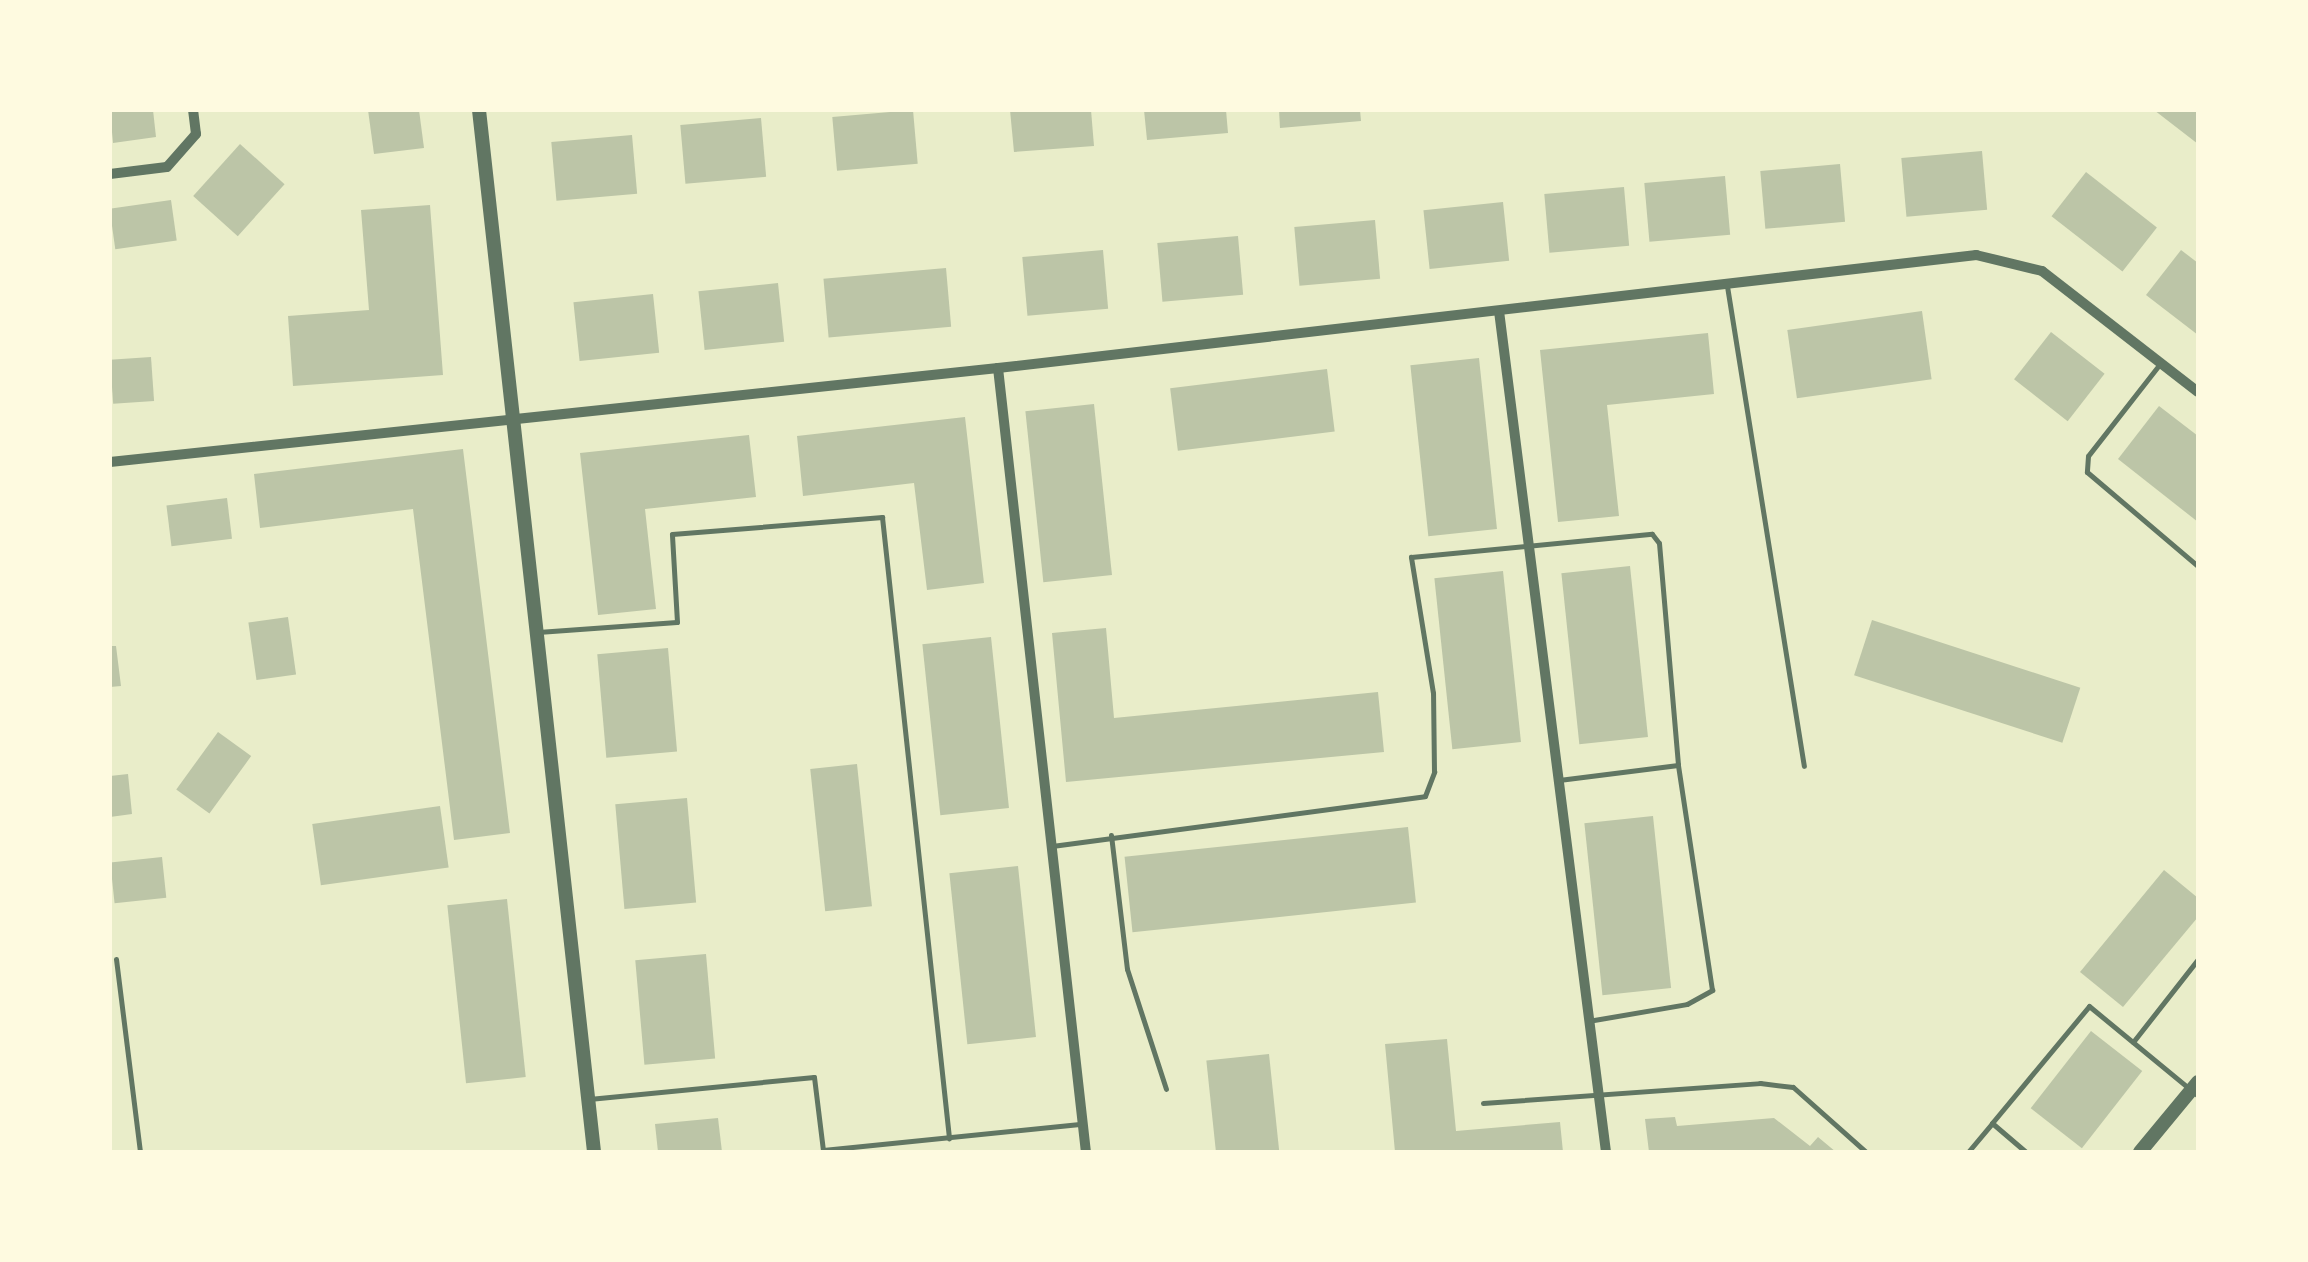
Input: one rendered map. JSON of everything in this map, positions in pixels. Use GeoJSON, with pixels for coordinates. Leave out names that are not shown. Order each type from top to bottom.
{"type":"FeatureCollection","features":[{"type":"Feature","properties":{"kind":"street"},"geometry":{"type":"LineString","coordinates":[[110,174],[166,167],[196,134],[194,110]]}},
{"type":"Feature","properties":{"kind":"street"},"geometry":{"type":"LineString","coordinates":[[479,110],[594,1152]]}},
{"type":"Feature","properties":{"kind":"street"},"geometry":{"type":"LineString","coordinates":[[110,462],[514,416],[998,368],[1976,255],[2042,271],[2198,392]]}},
{"type":"Feature","properties":{"kind":"street"},"geometry":{"type":"LineString","coordinates":[[1499,312],[1606,1152]]}},
{"type":"Feature","properties":{"kind":"street"},"geometry":{"type":"LineString","coordinates":[[998,368],[1086,1152]]}},
{"type":"Feature","properties":{"kind":"street"},"geometry":{"type":"LineString","coordinates":[[2140,1152],[2196,1090]]}},
{"type":"Feature","properties":{"kind":"lane"},"geometry":{"type":"LineString","coordinates":[[1726,284],[1804,766]]}},
{"type":"Feature","properties":{"kind":"lane"},"geometry":{"type":"LineString","coordinates":[[2160,363],[2088,456],[2086,472],[2198,566]]}},
{"type":"Feature","properties":{"kind":"lane"},"geometry":{"type":"LineString","coordinates":[[536,632],[678,622],[672,534],[882,517],[949,1138]]}},
{"type":"Feature","properties":{"kind":"lane"},"geometry":{"type":"LineString","coordinates":[[1052,846],[1424,796],[1434,772],[1432,694],[1411,557],[1531,547],[1637,531],[1652,534],[1659,544],[1678,765],[1712,990],[1687,1004],[1588,1021]]}},
{"type":"Feature","properties":{"kind":"lane"},"geometry":{"type":"LineString","coordinates":[[1559,780],[1678,765]]}},
{"type":"Feature","properties":{"kind":"lane"},"geometry":{"type":"LineString","coordinates":[[1111,836],[1127,969],[1166,1089]]}},
{"type":"Feature","properties":{"kind":"lane"},"geometry":{"type":"LineString","coordinates":[[2133,1042],[2198,958]]}},
{"type":"Feature","properties":{"kind":"lane"},"geometry":{"type":"LineString","coordinates":[[116,959],[140,1152]]}},
{"type":"Feature","properties":{"kind":"lane"},"geometry":{"type":"LineString","coordinates":[[1968,1152],[2089,1006],[2196,1090]]}},
{"type":"Feature","properties":{"kind":"lane"},"geometry":{"type":"LineString","coordinates":[[588,1100],[814,1077],[823,1150],[1083,1124]]}},
{"type":"Feature","properties":{"kind":"lane"},"geometry":{"type":"LineString","coordinates":[[1483,1103],[1760,1083],[1793,1088],[1866,1152]]}},
{"type":"Feature","properties":{"kind":"lane"},"geometry":{"type":"LineString","coordinates":[[1992,1123],[2026,1152]]}},
{"type":"Feature","properties":{"kind":"building"},"geometry":{"type":"Polygon","coordinates":[[[110,110],[153,110],[156,137],[113,143],[110,110]]]}},
{"type":"Feature","properties":{"kind":"building"},"geometry":{"type":"Polygon","coordinates":[[[368,110],[419,110],[424,148],[374,154],[368,110]]]}},
{"type":"Feature","properties":{"kind":"building"},"geometry":{"type":"Polygon","coordinates":[[[913,110],[918,164],[837,171],[832,117],[913,110]]]}},
{"type":"Feature","properties":{"kind":"building"},"geometry":{"type":"Polygon","coordinates":[[[1010,110],[1091,110],[1094,146],[1014,152],[1010,110]]]}},
{"type":"Feature","properties":{"kind":"building"},"geometry":{"type":"Polygon","coordinates":[[[1144,110],[1226,110],[1228,133],[1147,140],[1144,110]]]}},
{"type":"Feature","properties":{"kind":"building"},"geometry":{"type":"Polygon","coordinates":[[[1279,110],[1360,110],[1361,121],[1280,128],[1279,110]]]}},
{"type":"Feature","properties":{"kind":"building"},"geometry":{"type":"Polygon","coordinates":[[[2154,110],[2198,110],[2198,144],[2154,110]]]}},
{"type":"Feature","properties":{"kind":"building"},"geometry":{"type":"Polygon","coordinates":[[[761,118],[766,177],[685,184],[680,125],[761,118]]]}},
{"type":"Feature","properties":{"kind":"building"},"geometry":{"type":"Polygon","coordinates":[[[632,135],[637,194],[556,201],[551,142],[632,135]]]}},
{"type":"Feature","properties":{"kind":"building"},"geometry":{"type":"Polygon","coordinates":[[[240,144],[285,184],[238,236],[193,196],[240,144]]]}},
{"type":"Feature","properties":{"kind":"building"},"geometry":{"type":"Polygon","coordinates":[[[1982,151],[1987,210],[1906,217],[1901,158],[1982,151]]]}},
{"type":"Feature","properties":{"kind":"building"},"geometry":{"type":"Polygon","coordinates":[[[1840,164],[1845,222],[1765,229],[1760,171],[1840,164]]]}},
{"type":"Feature","properties":{"kind":"building"},"geometry":{"type":"Polygon","coordinates":[[[2086,172],[2157,227],[2122,272],[2052,216],[2086,172]]]}},
{"type":"Feature","properties":{"kind":"building"},"geometry":{"type":"Polygon","coordinates":[[[1725,176],[1730,235],[1649,242],[1644,183],[1725,176]]]}},
{"type":"Feature","properties":{"kind":"building"},"geometry":{"type":"Polygon","coordinates":[[[1624,187],[1629,246],[1549,253],[1544,194],[1624,187]]]}},
{"type":"Feature","properties":{"kind":"building"},"geometry":{"type":"Polygon","coordinates":[[[171,200],[177,241],[115,249],[110,209],[171,200]]]}},
{"type":"Feature","properties":{"kind":"building"},"geometry":{"type":"Polygon","coordinates":[[[1503,202],[1509,261],[1430,269],[1423,210],[1503,202]]]}},
{"type":"Feature","properties":{"kind":"building"},"geometry":{"type":"Polygon","coordinates":[[[430,205],[443,375],[293,386],[288,316],[369,310],[361,210],[430,205]]]}},
{"type":"Feature","properties":{"kind":"building"},"geometry":{"type":"Polygon","coordinates":[[[1375,220],[1380,279],[1299,286],[1294,227],[1375,220]]]}},
{"type":"Feature","properties":{"kind":"building"},"geometry":{"type":"Polygon","coordinates":[[[1238,236],[1243,295],[1162,302],[1157,243],[1238,236]]]}},
{"type":"Feature","properties":{"kind":"building"},"geometry":{"type":"Polygon","coordinates":[[[1103,250],[1108,309],[1027,316],[1022,257],[1103,250]]]}},
{"type":"Feature","properties":{"kind":"building"},"geometry":{"type":"Polygon","coordinates":[[[2181,250],[2198,263],[2198,335],[2146,295],[2181,250]]]}},
{"type":"Feature","properties":{"kind":"building"},"geometry":{"type":"Polygon","coordinates":[[[946,268],[951,327],[829,337],[823,279],[946,268]]]}},
{"type":"Feature","properties":{"kind":"building"},"geometry":{"type":"Polygon","coordinates":[[[778,283],[784,342],[705,350],[698,291],[778,283]]]}},
{"type":"Feature","properties":{"kind":"building"},"geometry":{"type":"Polygon","coordinates":[[[653,294],[659,353],[580,361],[573,302],[653,294]]]}},
{"type":"Feature","properties":{"kind":"building"},"geometry":{"type":"Polygon","coordinates":[[[1922,311],[1932,379],[1797,398],[1787,330],[1922,311]]]}},
{"type":"Feature","properties":{"kind":"building"},"geometry":{"type":"Polygon","coordinates":[[[2051,332],[2105,374],[2068,421],[2014,379],[2051,332]]]}},
{"type":"Feature","properties":{"kind":"building"},"geometry":{"type":"Polygon","coordinates":[[[1708,333],[1714,394],[1607,405],[1619,516],[1558,522],[1540,350],[1708,333]]]}},
{"type":"Feature","properties":{"kind":"building"},"geometry":{"type":"Polygon","coordinates":[[[151,357],[154,401],[113,404],[110,360],[151,357]]]}},
{"type":"Feature","properties":{"kind":"building"},"geometry":{"type":"Polygon","coordinates":[[[1479,358],[1497,529],[1428,536],[1410,365],[1479,358]]]}},
{"type":"Feature","properties":{"kind":"building"},"geometry":{"type":"Polygon","coordinates":[[[1327,369],[1335,432],[1178,451],[1170,388],[1327,369]]]}},
{"type":"Feature","properties":{"kind":"building"},"geometry":{"type":"Polygon","coordinates":[[[1094,404],[1112,575],[1043,582],[1025,411],[1094,404]]]}},
{"type":"Feature","properties":{"kind":"building"},"geometry":{"type":"Polygon","coordinates":[[[2159,406],[2198,436],[2198,522],[2118,459],[2159,406]]]}},
{"type":"Feature","properties":{"kind":"building"},"geometry":{"type":"Polygon","coordinates":[[[965,417],[984,583],[927,590],[914,483],[803,496],[797,436],[965,417]]]}},
{"type":"Feature","properties":{"kind":"building"},"geometry":{"type":"Polygon","coordinates":[[[749,435],[756,497],[645,509],[656,609],[598,615],[580,453],[749,435]]]}},
{"type":"Feature","properties":{"kind":"building"},"geometry":{"type":"Polygon","coordinates":[[[463,449],[510,833],[454,840],[413,509],[260,528],[254,474],[463,449]]]}},
{"type":"Feature","properties":{"kind":"building"},"geometry":{"type":"Polygon","coordinates":[[[227,498],[232,539],[171,546],[166,505],[227,498]]]}},
{"type":"Feature","properties":{"kind":"building"},"geometry":{"type":"Polygon","coordinates":[[[1630,566],[1648,737],[1579,744],[1561,573],[1630,566]]]}},
{"type":"Feature","properties":{"kind":"building"},"geometry":{"type":"Polygon","coordinates":[[[1503,571],[1521,742],[1452,749],[1434,578],[1503,571]]]}},
{"type":"Feature","properties":{"kind":"building"},"geometry":{"type":"Polygon","coordinates":[[[288,617],[296,674],[256,680],[248,623],[288,617]]]}},
{"type":"Feature","properties":{"kind":"building"},"geometry":{"type":"Polygon","coordinates":[[[1872,620],[2080,688],[2062,743],[1854,675],[1872,620]]]}},
{"type":"Feature","properties":{"kind":"building"},"geometry":{"type":"Polygon","coordinates":[[[1106,628],[1114,718],[1378,692],[1384,752],[1066,782],[1052,633],[1106,628]]]}},
{"type":"Feature","properties":{"kind":"building"},"geometry":{"type":"Polygon","coordinates":[[[991,637],[1009,808],[940,815],[922,644],[991,637]]]}},
{"type":"Feature","properties":{"kind":"building"},"geometry":{"type":"Polygon","coordinates":[[[110,646],[116,646],[121,686],[110,687],[110,646]]]}},
{"type":"Feature","properties":{"kind":"building"},"geometry":{"type":"Polygon","coordinates":[[[668,648],[677,752],[606,758],[597,654],[668,648]]]}},
{"type":"Feature","properties":{"kind":"building"},"geometry":{"type":"Polygon","coordinates":[[[218,732],[251,756],[209,814],[176,789],[218,732]]]}},
{"type":"Feature","properties":{"kind":"building"},"geometry":{"type":"Polygon","coordinates":[[[857,764],[872,906],[825,911],[810,769],[857,764]]]}},
{"type":"Feature","properties":{"kind":"building"},"geometry":{"type":"Polygon","coordinates":[[[128,774],[132,814],[110,817],[110,776],[128,774]]]}},
{"type":"Feature","properties":{"kind":"building"},"geometry":{"type":"Polygon","coordinates":[[[687,798],[696,903],[624,909],[615,804],[687,798]]]}},
{"type":"Feature","properties":{"kind":"building"},"geometry":{"type":"Polygon","coordinates":[[[440,806],[449,867],[321,885],[312,824],[440,806]]]}},
{"type":"Feature","properties":{"kind":"building"},"geometry":{"type":"Polygon","coordinates":[[[1653,816],[1671,988],[1602,995],[1584,823],[1653,816]]]}},
{"type":"Feature","properties":{"kind":"building"},"geometry":{"type":"Polygon","coordinates":[[[1408,827],[1416,903],[1133,932],[1125,857],[1408,827]]]}},
{"type":"Feature","properties":{"kind":"building"},"geometry":{"type":"Polygon","coordinates":[[[162,857],[166,898],[115,903],[110,862],[162,857]]]}},
{"type":"Feature","properties":{"kind":"building"},"geometry":{"type":"Polygon","coordinates":[[[1018,866],[1036,1037],[967,1044],[949,873],[1018,866]]]}},
{"type":"Feature","properties":{"kind":"building"},"geometry":{"type":"Polygon","coordinates":[[[2164,870],[2198,898],[2198,917],[2123,1007],[2080,972],[2164,870]]]}},
{"type":"Feature","properties":{"kind":"building"},"geometry":{"type":"Polygon","coordinates":[[[507,899],[526,1077],[466,1083],[447,905],[507,899]]]}},
{"type":"Feature","properties":{"kind":"building"},"geometry":{"type":"Polygon","coordinates":[[[706,954],[715,1059],[644,1065],[635,960],[706,954]]]}},
{"type":"Feature","properties":{"kind":"building"},"geometry":{"type":"Polygon","coordinates":[[[2091,1031],[2142,1071],[2082,1148],[2031,1108],[2091,1031]]]}},
{"type":"Feature","properties":{"kind":"building"},"geometry":{"type":"Polygon","coordinates":[[[1447,1039],[1456,1131],[1560,1122],[1563,1152],[1395,1152],[1385,1044],[1447,1039]]]}},
{"type":"Feature","properties":{"kind":"building"},"geometry":{"type":"Polygon","coordinates":[[[1269,1054],[1279,1152],[1216,1152],[1206,1061],[1269,1054]]]}},
{"type":"Feature","properties":{"kind":"building"},"geometry":{"type":"Polygon","coordinates":[[[1675,1117],[1677,1126],[1774,1118],[1810,1146],[1818,1137],[1836,1152],[1649,1152],[1645,1119],[1675,1117]]]}},
{"type":"Feature","properties":{"kind":"building"},"geometry":{"type":"Polygon","coordinates":[[[718,1118],[722,1152],[658,1152],[655,1124],[718,1118]]]}}]}
